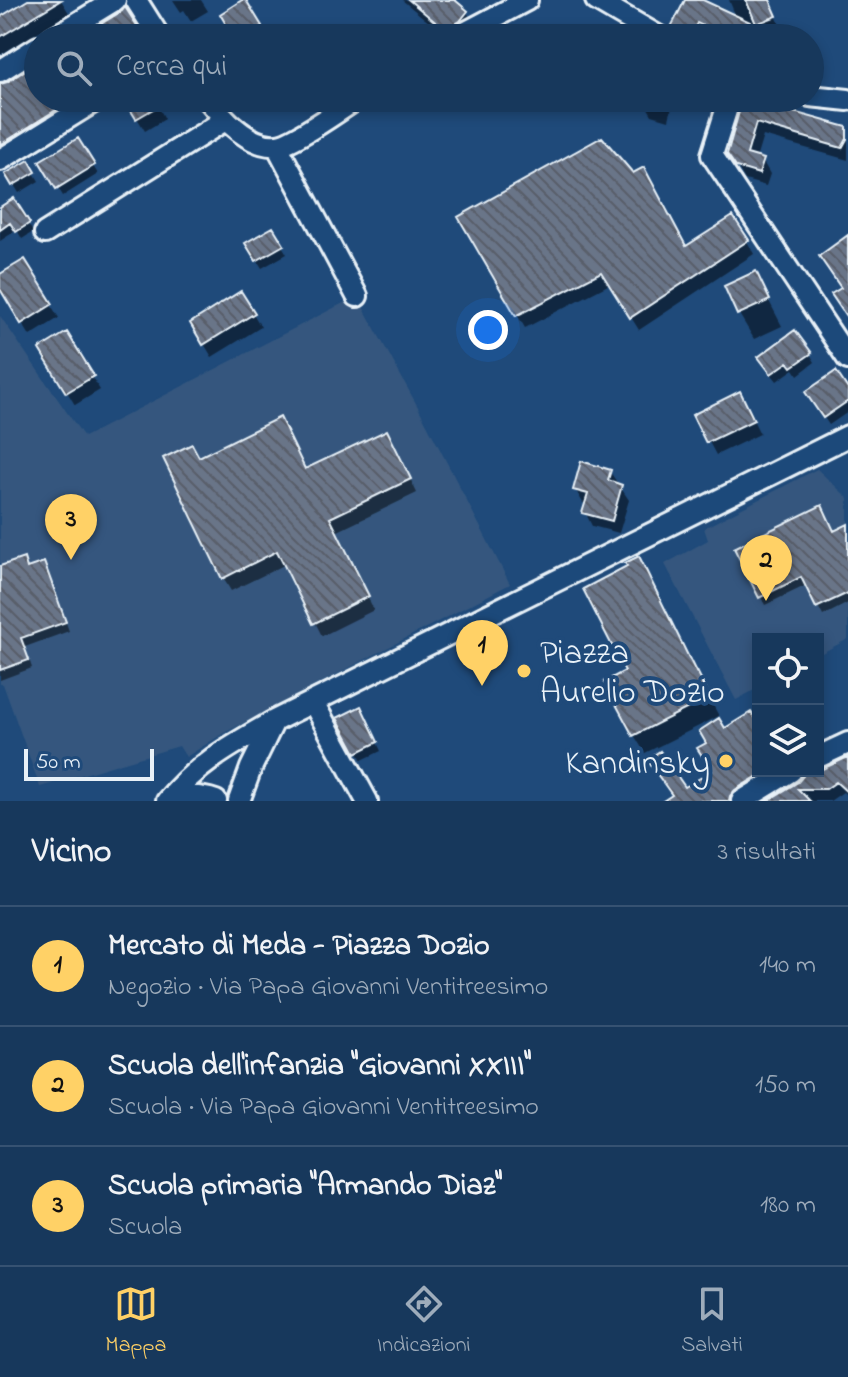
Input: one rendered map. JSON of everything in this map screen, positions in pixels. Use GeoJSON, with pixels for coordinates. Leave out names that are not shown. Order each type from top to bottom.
{"type":"FeatureCollection","features":[{"type":"Feature","properties":{"kind":"street"},"geometry":{"type":"LineString","coordinates":[[76,24],[115,0]]}},
{"type":"Feature","properties":{"kind":"street"},"geometry":{"type":"LineString","coordinates":[[136,0],[151,24]]}},
{"type":"Feature","properties":{"kind":"street"},"geometry":{"type":"LineString","coordinates":[[482,24],[527,0]]}},
{"type":"Feature","properties":{"kind":"street"},"geometry":{"type":"LineString","coordinates":[[596,0],[637,24]]}},
{"type":"Feature","properties":{"kind":"street"},"geometry":{"type":"LineString","coordinates":[[0,71],[24,56]]}},
{"type":"Feature","properties":{"kind":"street"},"geometry":{"type":"LineString","coordinates":[[829,98],[848,115]]}},
{"type":"Feature","properties":{"kind":"street"},"geometry":{"type":"LineString","coordinates":[[0,160],[77,112]]}},
{"type":"Feature","properties":{"kind":"street"},"geometry":{"type":"LineString","coordinates":[[218,112],[254,141],[277,146],[294,139],[336,112]]}},
{"type":"Feature","properties":{"kind":"street"},"geometry":{"type":"LineString","coordinates":[[726,112],[712,155],[848,359]]}},
{"type":"Feature","properties":{"kind":"street"},"geometry":{"type":"LineString","coordinates":[[45,233],[225,120]]}},
{"type":"Feature","properties":{"kind":"street"},"geometry":{"type":"LineString","coordinates":[[277,146],[357,296]]}},
{"type":"Feature","properties":{"kind":"street"},"geometry":{"type":"LineString","coordinates":[[167,801],[183,782],[223,749],[274,721],[848,436]]}},
{"type":"Feature","properties":{"kind":"street"},"geometry":{"type":"LineString","coordinates":[[313,702],[367,801]]}},
{"type":"Feature","properties":{"kind":"street"},"geometry":{"type":"LineString","coordinates":[[239,801],[274,721]]}},
{"type":"Feature","properties":{"kind":"street"},"geometry":{"type":"LineString","coordinates":[[824,754],[848,743]]}},
{"type":"Feature","properties":{"kind":"street"},"geometry":{"type":"LineString","coordinates":[[742,801],[772,793],[786,777]]}},
{"type":"Feature","properties":{"kind":"street"},"geometry":{"type":"LineString","coordinates":[[167,801],[201,796],[216,801]]}},
{"type":"Feature","properties":{"kind":"shaded area"},"geometry":{"type":"Polygon","coordinates":[[[357,296],[510,584],[224,733],[186,757],[179,746],[40,787],[3,684],[0,684],[0,316],[84,437],[357,296]]]}},
{"type":"Feature","properties":{"kind":"shaded area"},"geometry":{"type":"Polygon","coordinates":[[[817,469],[848,498],[848,639],[824,652],[824,633],[752,633],[752,691],[736,700],[665,564],[708,540],[704,528],[817,469]]]}},
{"type":"Feature","properties":{"kind":"building"},"geometry":{"type":"Polygon","coordinates":[[[28,0],[61,0],[0,37],[0,17],[28,0]]]}},
{"type":"Feature","properties":{"kind":"building"},"geometry":{"type":"Polygon","coordinates":[[[246,0],[261,24],[226,24],[220,14],[246,0]]]}},
{"type":"Feature","properties":{"kind":"building"},"geometry":{"type":"Polygon","coordinates":[[[409,0],[455,0],[468,11],[455,24],[438,24],[409,0]]]}},
{"type":"Feature","properties":{"kind":"building"},"geometry":{"type":"Polygon","coordinates":[[[685,0],[703,0],[750,22],[749,24],[673,24],[685,0]]]}},
{"type":"Feature","properties":{"kind":"building"},"geometry":{"type":"Polygon","coordinates":[[[746,0],[770,0],[777,16],[756,24],[746,0]]]}},
{"type":"Feature","properties":{"kind":"building"},"geometry":{"type":"Polygon","coordinates":[[[125,7],[136,24],[101,24],[125,7]]]}},
{"type":"Feature","properties":{"kind":"building"},"geometry":{"type":"Polygon","coordinates":[[[24,71],[24,112],[53,112],[0,145],[0,84],[24,71]]]}},
{"type":"Feature","properties":{"kind":"building"},"geometry":{"type":"Polygon","coordinates":[[[132,112],[148,112],[136,119],[132,112]]]}},
{"type":"Feature","properties":{"kind":"building"},"geometry":{"type":"Polygon","coordinates":[[[739,112],[793,112],[847,127],[847,139],[842,148],[756,123],[747,154],[764,159],[759,174],[736,167],[727,154],[739,112]]]}},
{"type":"Feature","properties":{"kind":"building"},"geometry":{"type":"Polygon","coordinates":[[[602,137],[633,173],[644,167],[686,246],[733,216],[749,240],[630,318],[601,272],[516,316],[458,217],[602,137]]]}},
{"type":"Feature","properties":{"kind":"building"},"geometry":{"type":"Polygon","coordinates":[[[78,138],[95,165],[56,189],[39,161],[78,138]]]}},
{"type":"Feature","properties":{"kind":"building"},"geometry":{"type":"Polygon","coordinates":[[[29,160],[36,172],[12,186],[5,174],[29,160]]]}},
{"type":"Feature","properties":{"kind":"building"},"geometry":{"type":"Polygon","coordinates":[[[14,198],[30,223],[16,232],[10,223],[0,230],[0,207],[14,198]]]}},
{"type":"Feature","properties":{"kind":"building"},"geometry":{"type":"Polygon","coordinates":[[[273,227],[284,245],[256,261],[245,243],[273,227]]]}},
{"type":"Feature","properties":{"kind":"building"},"geometry":{"type":"Polygon","coordinates":[[[848,235],[848,319],[831,294],[841,288],[819,256],[848,235]]]}},
{"type":"Feature","properties":{"kind":"building"},"geometry":{"type":"Polygon","coordinates":[[[25,259],[53,304],[21,324],[0,289],[0,274],[25,259]]]}},
{"type":"Feature","properties":{"kind":"building"},"geometry":{"type":"Polygon","coordinates":[[[756,271],[770,300],[737,315],[724,286],[756,271]]]}},
{"type":"Feature","properties":{"kind":"building"},"geometry":{"type":"Polygon","coordinates":[[[241,291],[255,313],[203,345],[190,323],[241,291]]]}},
{"type":"Feature","properties":{"kind":"building"},"geometry":{"type":"Polygon","coordinates":[[[795,330],[812,353],[792,367],[788,362],[771,374],[758,357],[795,330]]]}},
{"type":"Feature","properties":{"kind":"building"},"geometry":{"type":"Polygon","coordinates":[[[67,332],[94,376],[66,393],[39,349],[67,332]]]}},
{"type":"Feature","properties":{"kind":"building"},"geometry":{"type":"Polygon","coordinates":[[[836,371],[848,389],[848,401],[823,418],[805,392],[836,371]]]}},
{"type":"Feature","properties":{"kind":"building"},"geometry":{"type":"Polygon","coordinates":[[[740,391],[754,420],[706,443],[692,415],[740,391]]]}},
{"type":"Feature","properties":{"kind":"building"},"geometry":{"type":"Polygon","coordinates":[[[280,417],[305,469],[387,430],[411,479],[330,518],[369,596],[313,624],[277,551],[222,579],[163,458],[192,444],[199,457],[280,417]]]}},
{"type":"Feature","properties":{"kind":"building"},"geometry":{"type":"Polygon","coordinates":[[[581,461],[611,470],[608,480],[622,485],[612,521],[582,513],[588,494],[573,490],[581,461]]]}},
{"type":"Feature","properties":{"kind":"building"},"geometry":{"type":"Polygon","coordinates":[[[822,505],[834,531],[848,524],[848,593],[816,608],[801,577],[759,598],[734,548],[822,505]]]}},
{"type":"Feature","properties":{"kind":"building"},"geometry":{"type":"Polygon","coordinates":[[[639,556],[710,697],[633,736],[604,682],[625,671],[583,589],[627,566],[625,563],[639,556]]]}},
{"type":"Feature","properties":{"kind":"building"},"geometry":{"type":"Polygon","coordinates":[[[24,558],[27,568],[44,562],[66,622],[21,638],[29,660],[0,670],[0,566],[24,558]]]}},
{"type":"Feature","properties":{"kind":"building"},"geometry":{"type":"Polygon","coordinates":[[[361,706],[378,742],[356,753],[337,718],[361,706]]]}},
{"type":"Feature","properties":{"kind":"building"},"geometry":{"type":"Polygon","coordinates":[[[752,713],[752,777],[756,777],[735,790],[729,801],[663,801],[672,795],[647,760],[660,751],[685,787],[712,771],[697,748],[706,743],[699,731],[719,718],[725,728],[752,713]]]}},
{"type":"Feature","properties":{"kind":"building"},"geometry":{"type":"Polygon","coordinates":[[[848,757],[848,793],[836,782],[826,789],[798,789],[810,801],[767,801],[802,777],[824,777],[824,768],[848,757]]]}},
{"type":"Feature","properties":{"kind":"place","name":"Scuola primaria \"Armando Diaz\""},"geometry":{"type":"Point","coordinates":[71,560]}},
{"type":"Feature","properties":{"kind":"place","name":"Scuola dell'infanzia \"Giovanni XXIII\""},"geometry":{"type":"Point","coordinates":[766,601]}},
{"type":"Feature","properties":{"kind":"place","name":"Piazza Aurelio Dozio"},"geometry":{"type":"Point","coordinates":[524,671]}},
{"type":"Feature","properties":{"kind":"place","name":"Mercato di Meda - Piazza Dozio"},"geometry":{"type":"Point","coordinates":[482,686]}},
{"type":"Feature","properties":{"kind":"place","name":"Kandinsky"},"geometry":{"type":"Point","coordinates":[726,761]}}]}
